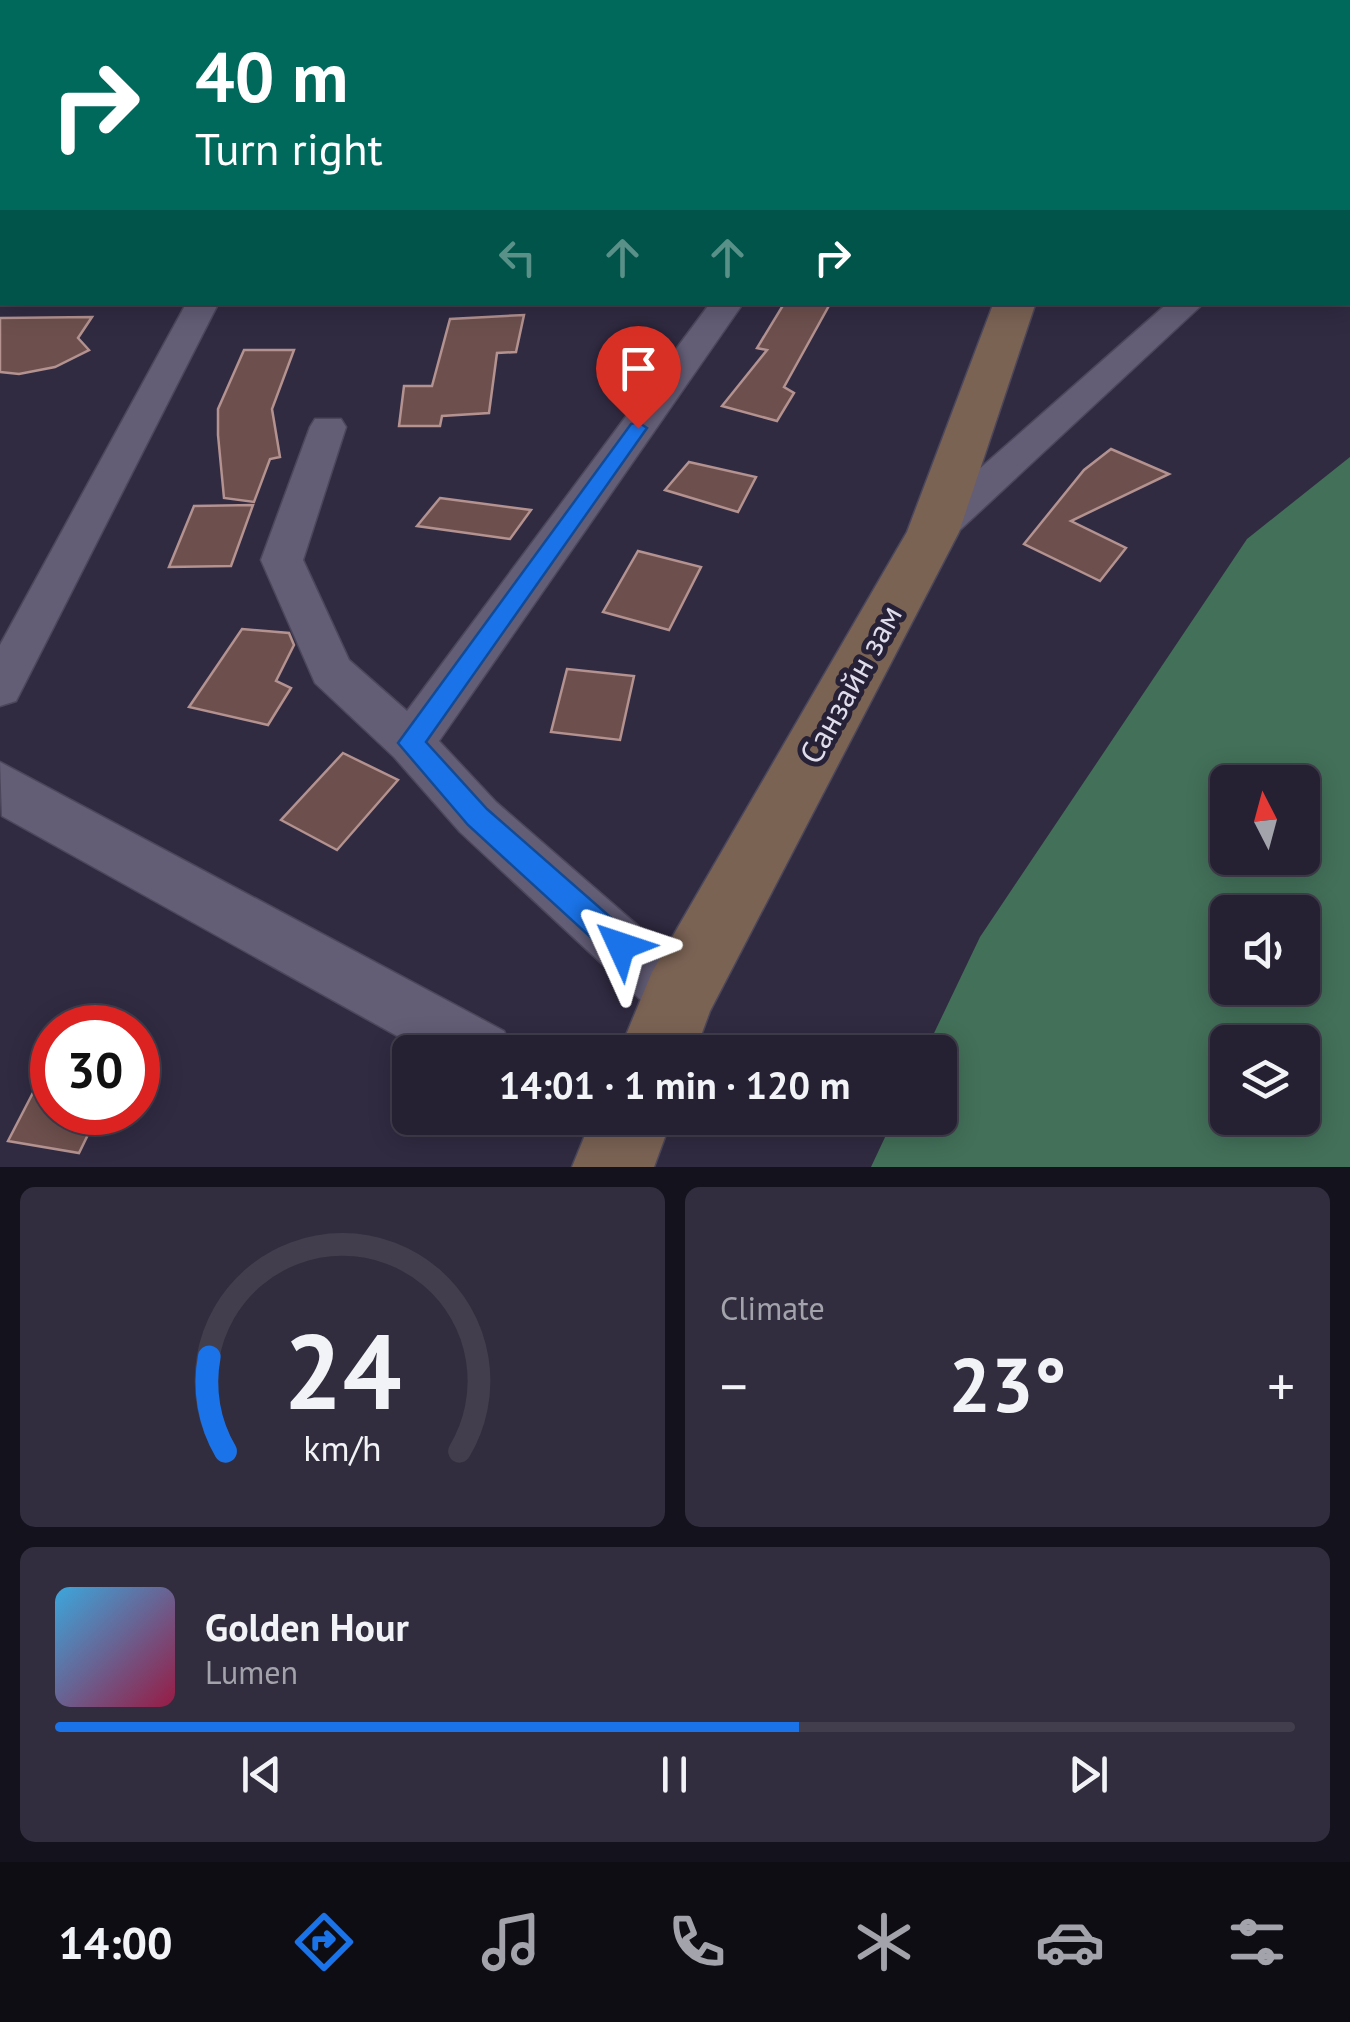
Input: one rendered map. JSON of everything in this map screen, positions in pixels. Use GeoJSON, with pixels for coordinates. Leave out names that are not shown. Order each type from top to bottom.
{"type":"FeatureCollection","features":[{"type":"Feature","properties":{"kind":"main road","name":"Санзайн зам"},"geometry":{"type":"LineString","coordinates":[[668,1025],[933,532],[1014,305]]}},
{"type":"Feature","properties":{"kind":"street"},"geometry":{"type":"LineString","coordinates":[[0,688],[201,305]]}},
{"type":"Feature","properties":{"kind":"street"},"geometry":{"type":"LineString","coordinates":[[411,743],[726,305]]}},
{"type":"Feature","properties":{"kind":"street"},"geometry":{"type":"LineString","coordinates":[[933,532],[1186,305]]}},
{"type":"Feature","properties":{"kind":"street"},"geometry":{"type":"LineString","coordinates":[[328,427],[282,560],[331,672],[411,743],[668,1025]]}},
{"type":"Feature","properties":{"kind":"street"},"geometry":{"type":"LineString","coordinates":[[0,783],[20,800],[451,1035]]}},
{"type":"Feature","properties":{"kind":"green space"},"geometry":{"type":"Polygon","coordinates":[[[1350,457],[1350,1167],[871,1167],[886,1135],[957,1135],[957,1035],[933,1035],[980,937],[1247,539],[1350,457]]]}},
{"type":"Feature","properties":{"kind":"building"},"geometry":{"type":"Polygon","coordinates":[[[783,305],[829,305],[784,387],[794,393],[777,421],[722,406],[767,350],[757,348],[783,305]]]}},
{"type":"Feature","properties":{"kind":"building"},"geometry":{"type":"Polygon","coordinates":[[[524,315],[516,352],[497,353],[489,413],[442,416],[440,426],[399,426],[404,386],[432,386],[450,319],[524,315]]]}},
{"type":"Feature","properties":{"kind":"building"},"geometry":{"type":"Polygon","coordinates":[[[92,317],[78,338],[89,350],[55,367],[19,374],[0,372],[0,318],[92,317]]]}},
{"type":"Feature","properties":{"kind":"building"},"geometry":{"type":"Polygon","coordinates":[[[244,350],[294,350],[272,409],[280,457],[270,459],[254,502],[224,498],[218,435],[218,409],[244,350]]]}},
{"type":"Feature","properties":{"kind":"building"},"geometry":{"type":"Polygon","coordinates":[[[1111,449],[1169,474],[1071,521],[1126,548],[1100,581],[1024,544],[1084,470],[1111,449]]]}},
{"type":"Feature","properties":{"kind":"building"},"geometry":{"type":"Polygon","coordinates":[[[689,462],[756,477],[738,512],[665,490],[689,462]]]}},
{"type":"Feature","properties":{"kind":"building"},"geometry":{"type":"Polygon","coordinates":[[[440,498],[531,510],[510,539],[417,526],[440,498]]]}},
{"type":"Feature","properties":{"kind":"building"},"geometry":{"type":"Polygon","coordinates":[[[253,505],[231,566],[169,567],[194,506],[253,505]]]}},
{"type":"Feature","properties":{"kind":"building"},"geometry":{"type":"Polygon","coordinates":[[[638,551],[701,567],[669,630],[603,612],[638,551]]]}},
{"type":"Feature","properties":{"kind":"building"},"geometry":{"type":"Polygon","coordinates":[[[242,629],[289,633],[294,645],[276,681],[291,688],[268,725],[189,707],[242,629]]]}},
{"type":"Feature","properties":{"kind":"building"},"geometry":{"type":"Polygon","coordinates":[[[567,669],[634,676],[620,740],[551,732],[567,669]]]}},
{"type":"Feature","properties":{"kind":"building"},"geometry":{"type":"Polygon","coordinates":[[[343,753],[398,780],[337,850],[281,820],[343,753]]]}},
{"type":"Feature","properties":{"kind":"building"},"geometry":{"type":"Polygon","coordinates":[[[30,1098],[30,1135],[88,1135],[79,1153],[8,1141],[30,1098]]]}},
{"type":"Feature","properties":{"kind":"route"},"geometry":{"type":"LineString","coordinates":[[621,946],[478,817],[411,743],[638,428]]}}]}
